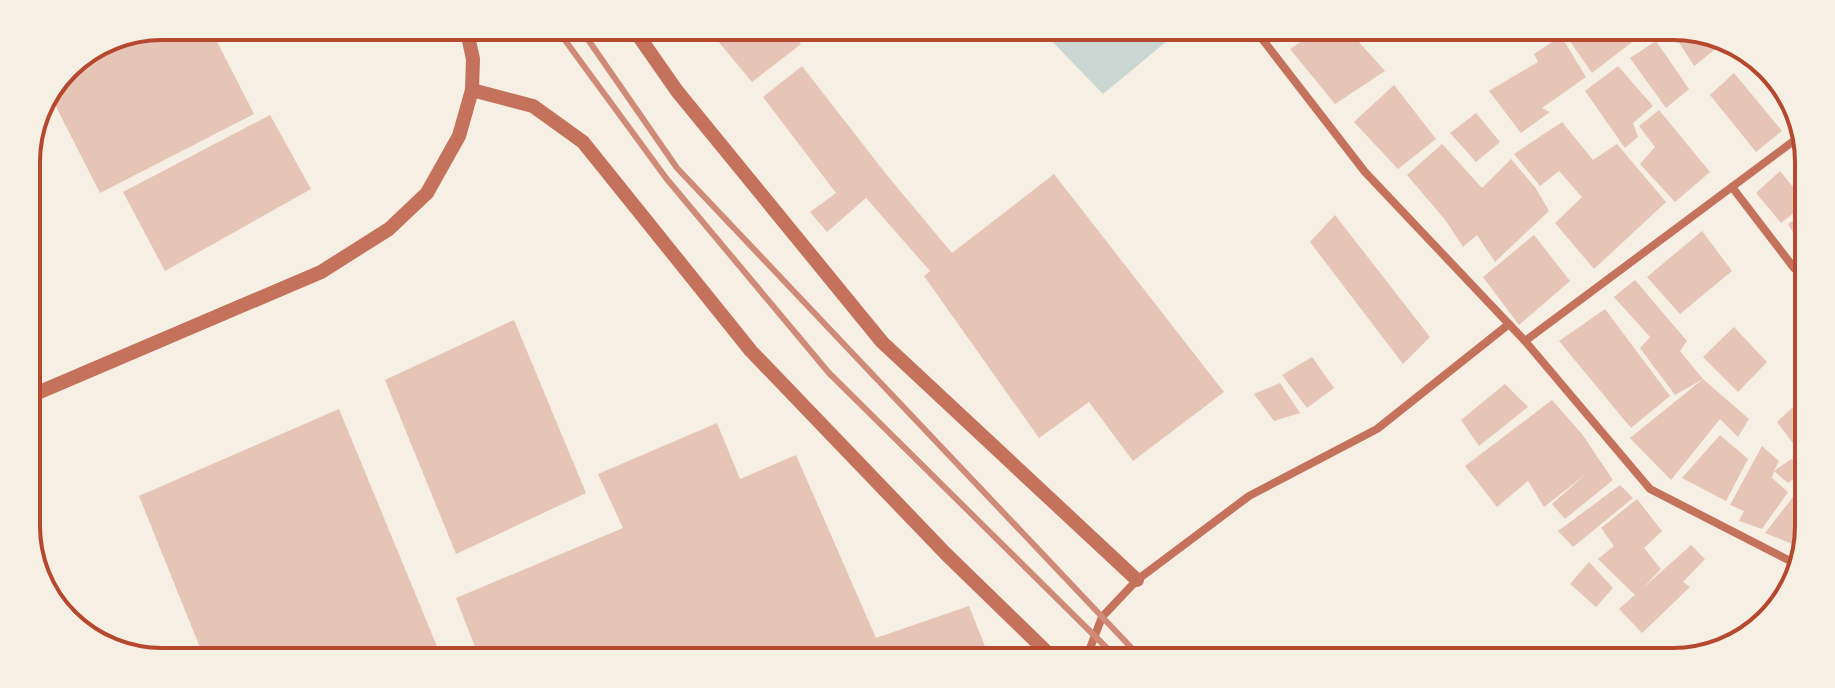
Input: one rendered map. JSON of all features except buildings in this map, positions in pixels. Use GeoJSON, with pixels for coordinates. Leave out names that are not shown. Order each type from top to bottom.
{"type":"FeatureCollection","features":[{"type":"Feature","properties":{"kind":"street"},"geometry":{"type":"LineString","coordinates":[[40,392],[321,272],[389,229],[427,193],[459,136],[472,90],[473,59],[469,40]]}},
{"type":"Feature","properties":{"kind":"street"},"geometry":{"type":"LineString","coordinates":[[641,40],[677,91],[882,342],[1137,580]]}},
{"type":"Feature","properties":{"kind":"street"},"geometry":{"type":"LineString","coordinates":[[1263,40],[1365,172],[1525,341],[1650,489],[1790,560]]}},
{"type":"Feature","properties":{"kind":"street"},"geometry":{"type":"LineString","coordinates":[[472,90],[533,106],[583,142],[751,351],[946,554],[1043,648]]}},
{"type":"Feature","properties":{"kind":"street"},"geometry":{"type":"LineString","coordinates":[[1525,341],[1793,141]]}},
{"type":"Feature","properties":{"kind":"street"},"geometry":{"type":"LineString","coordinates":[[1732,187],[1795,269]]}},
{"type":"Feature","properties":{"kind":"street"},"geometry":{"type":"LineString","coordinates":[[1090,648],[1102,617],[1137,580],[1249,496],[1377,429],[1509,324]]}},
{"type":"Feature","properties":{"kind":"shaded area"},"geometry":{"type":"Polygon","coordinates":[[[1051,40],[1168,40],[1103,94],[1051,40]]]}},
{"type":"Feature","properties":{"kind":"railway"},"geometry":{"type":"LineString","coordinates":[[565,40],[666,178],[829,373],[1107,648]]}},
{"type":"Feature","properties":{"kind":"railway"},"geometry":{"type":"LineString","coordinates":[[588,40],[677,168],[1132,648]]}}]}
